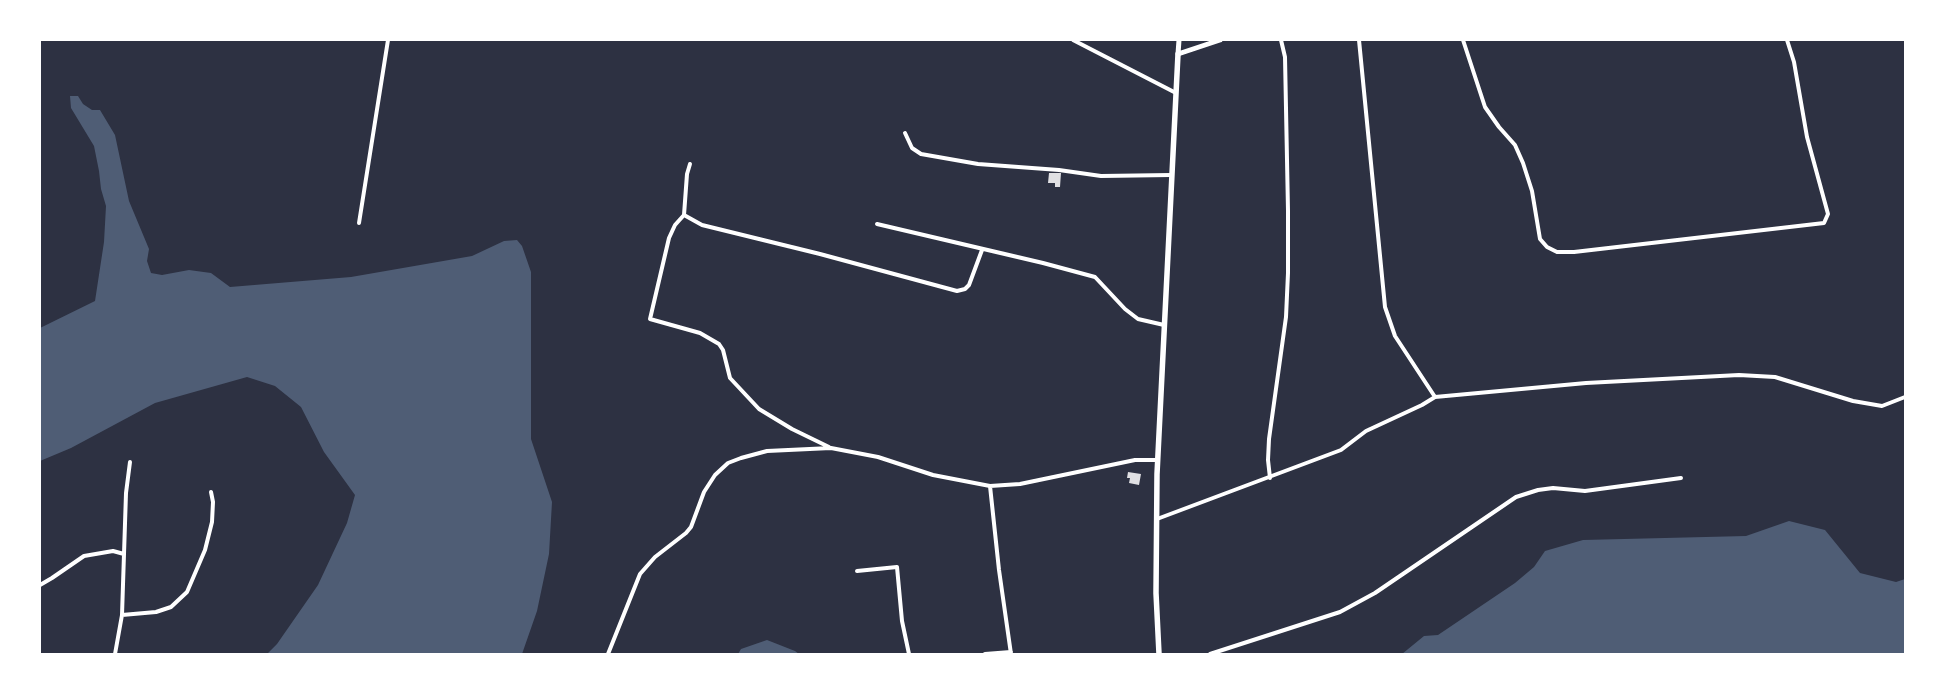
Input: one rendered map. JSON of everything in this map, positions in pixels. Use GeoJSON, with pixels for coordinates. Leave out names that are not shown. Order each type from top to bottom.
{"type":"FeatureCollection","features":[{"type":"Feature","properties":{"kind":"main road"},"geometry":{"type":"LineString","coordinates":[[1159,654],[1156,593],[1156,518],[1178,54]]}},
{"type":"Feature","properties":{"kind":"street"},"geometry":{"type":"LineString","coordinates":[[360,224],[388,40]]}},
{"type":"Feature","properties":{"kind":"street"},"geometry":{"type":"LineString","coordinates":[[1073,40],[1176,93]]}},
{"type":"Feature","properties":{"kind":"street"},"geometry":{"type":"LineString","coordinates":[[1179,40],[1178,54],[1220,40]]}},
{"type":"Feature","properties":{"kind":"street"},"geometry":{"type":"LineString","coordinates":[[1270,478],[1268,460],[1287,299],[1288,211],[1285,57],[1281,40]]}},
{"type":"Feature","properties":{"kind":"street"},"geometry":{"type":"LineString","coordinates":[[1359,40],[1385,306],[1395,336],[1435,397]]}},
{"type":"Feature","properties":{"kind":"street"},"geometry":{"type":"LineString","coordinates":[[1463,40],[1485,106],[1499,127],[1515,145],[1523,164],[1532,191],[1540,238],[1547,247],[1557,252],[1574,252],[1824,223],[1828,214],[1807,137],[1794,62],[1787,40]]}},
{"type":"Feature","properties":{"kind":"street"},"geometry":{"type":"LineString","coordinates":[[904,133],[912,148],[921,154],[978,164],[1059,170],[1101,176],[1171,175]]}},
{"type":"Feature","properties":{"kind":"street"},"geometry":{"type":"LineString","coordinates":[[690,164],[687,174],[684,215],[675,225],[669,238],[650,319],[700,333],[719,344],[724,350],[730,378],[759,409],[792,429],[831,448],[878,458],[933,475],[990,486],[1020,484],[1135,460],[1158,460]]}},
{"type":"Feature","properties":{"kind":"street"},"geometry":{"type":"LineString","coordinates":[[684,215],[702,225],[957,290],[965,289],[969,285],[982,250]]}},
{"type":"Feature","properties":{"kind":"street"},"geometry":{"type":"LineString","coordinates":[[877,224],[1095,277],[1125,309],[1138,319],[1164,325]]}},
{"type":"Feature","properties":{"kind":"street"},"geometry":{"type":"LineString","coordinates":[[1156,518],[1270,478],[1341,450],[1366,431],[1435,397],[1586,383],[1739,374],[1775,377],[1853,401],[1882,406],[1905,397]]}},
{"type":"Feature","properties":{"kind":"street"},"geometry":{"type":"LineString","coordinates":[[608,654],[640,574],[655,557],[686,533],[691,526],[704,492],[715,475],[728,463],[756,453],[831,448]]}},
{"type":"Feature","properties":{"kind":"street"},"geometry":{"type":"LineString","coordinates":[[115,654],[122,615],[126,493],[130,462]]}},
{"type":"Feature","properties":{"kind":"street"},"geometry":{"type":"LineString","coordinates":[[1210,654],[1340,612],[1375,593],[1516,498],[1538,490],[1553,488],[1585,491],[1681,478]]}},
{"type":"Feature","properties":{"kind":"street"},"geometry":{"type":"LineString","coordinates":[[985,654],[1011,653],[999,570],[990,486]]}},
{"type":"Feature","properties":{"kind":"street"},"geometry":{"type":"LineString","coordinates":[[122,615],[156,612],[171,607],[187,592],[204,550],[212,522],[213,502],[211,492]]}},
{"type":"Feature","properties":{"kind":"street"},"geometry":{"type":"LineString","coordinates":[[40,585],[84,556],[113,551],[124,554]]}},
{"type":"Feature","properties":{"kind":"street"},"geometry":{"type":"LineString","coordinates":[[857,571],[897,567],[902,620],[908,654]]}},
{"type":"Feature","properties":{"kind":"water"},"geometry":{"type":"Polygon","coordinates":[[[70,96],[78,96],[83,104],[92,110],[100,110],[115,135],[129,201],[149,249],[147,261],[151,273],[162,275],[189,270],[211,273],[230,287],[351,277],[472,256],[504,241],[517,240],[522,246],[531,272],[531,439],[552,502],[549,554],[537,611],[522,654],[267,654],[277,644],[318,585],[347,523],[355,495],[324,452],[301,407],[275,386],[247,377],[155,403],[71,448],[40,461],[40,328],[95,301],[104,242],[106,206],[101,189],[94,146],[71,108],[70,96]]]}},
{"type":"Feature","properties":{"kind":"water"},"geometry":{"type":"Polygon","coordinates":[[[1789,521],[1825,530],[1860,573],[1896,582],[1905,579],[1905,654],[1402,654],[1424,636],[1438,635],[1515,583],[1534,567],[1545,551],[1583,540],[1746,536],[1789,521]]]}},
{"type":"Feature","properties":{"kind":"water"},"geometry":{"type":"Polygon","coordinates":[[[767,640],[799,654],[738,654],[741,649],[767,640]]]}},
{"type":"Feature","properties":{"kind":"building"},"geometry":{"type":"Polygon","coordinates":[[[1049,173],[1061,173],[1060,187],[1055,187],[1055,183],[1048,183],[1049,173]]]}},
{"type":"Feature","properties":{"kind":"building"},"geometry":{"type":"Polygon","coordinates":[[[1128,472],[1141,474],[1139,485],[1129,483],[1130,478],[1127,478],[1128,472]]]}}]}
